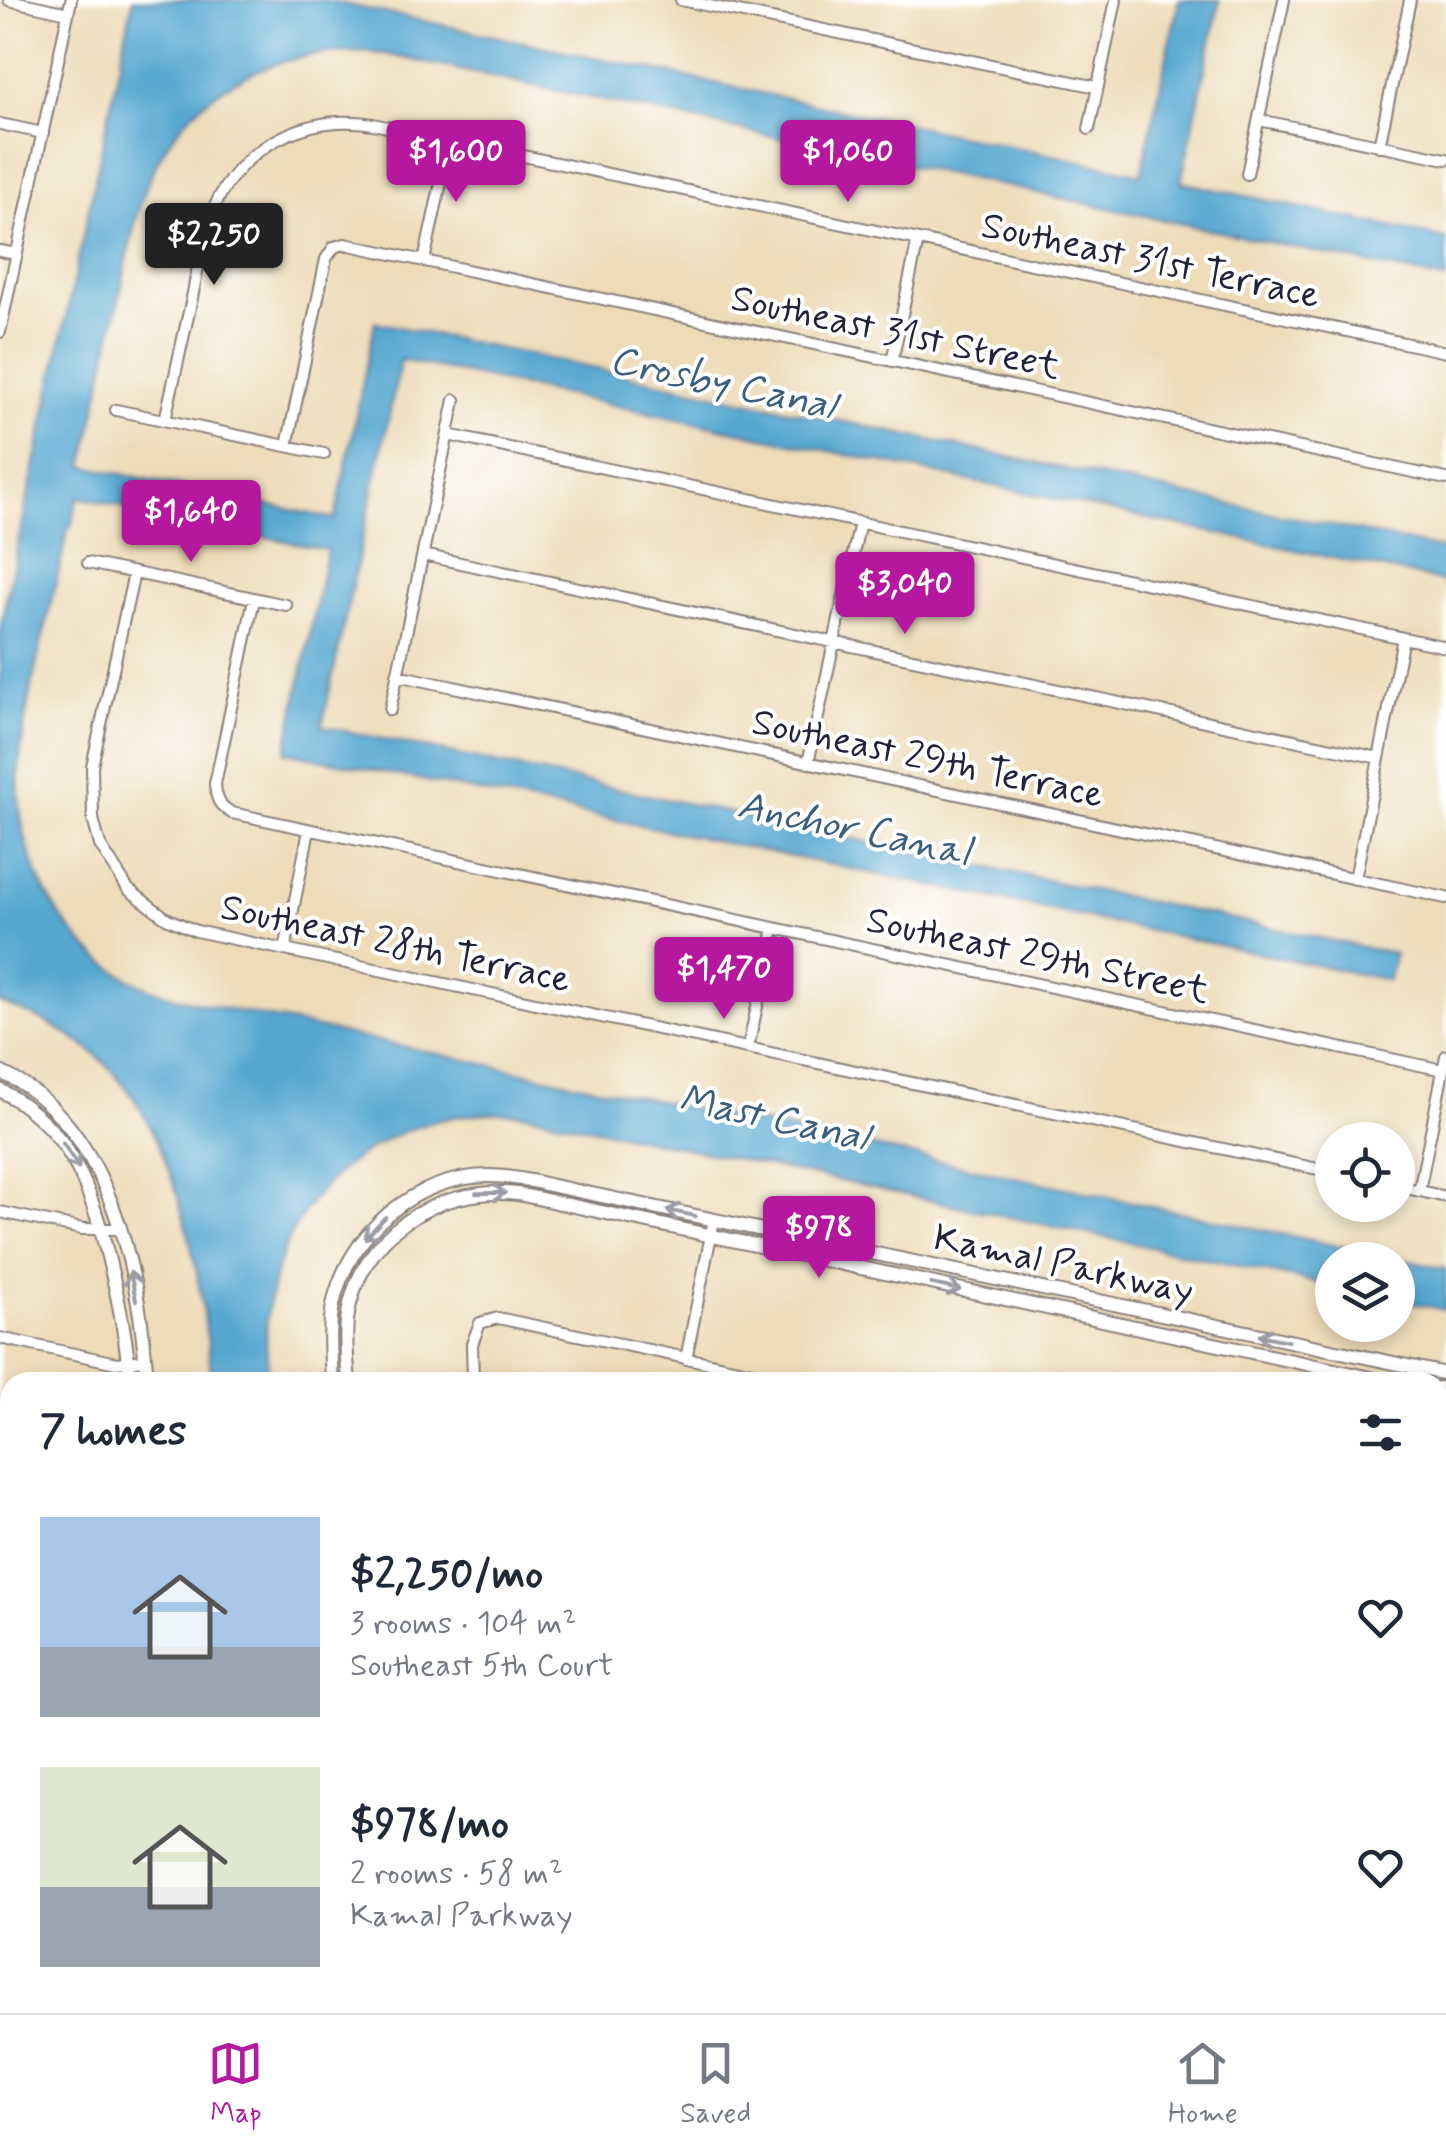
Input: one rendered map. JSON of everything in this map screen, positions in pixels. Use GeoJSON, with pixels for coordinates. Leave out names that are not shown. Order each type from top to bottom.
{"type":"FeatureCollection","features":[{"type":"Feature","properties":{"kind":"street"},"geometry":{"type":"LineString","coordinates":[[0,332],[70,6],[9,0]]}},
{"type":"Feature","properties":{"kind":"street"},"geometry":{"type":"LineString","coordinates":[[680,0],[1097,87]]}},
{"type":"Feature","properties":{"kind":"street"},"geometry":{"type":"LineString","coordinates":[[744,13],[747,0]]}},
{"type":"Feature","properties":{"kind":"street"},"geometry":{"type":"LineString","coordinates":[[1088,129],[1116,0]]}},
{"type":"Feature","properties":{"kind":"street"},"geometry":{"type":"LineString","coordinates":[[1247,174],[1284,0]]}},
{"type":"Feature","properties":{"kind":"street"},"geometry":{"type":"LineString","coordinates":[[1379,146],[1410,0]]}},
{"type":"Feature","properties":{"kind":"street"},"geometry":{"type":"LineString","coordinates":[[1259,120],[1446,159]]}},
{"type":"Feature","properties":{"kind":"street","name":"Southeast 31st Terrace"},"geometry":{"type":"LineString","coordinates":[[165,420],[209,221],[228,182],[260,150],[294,131],[333,122],[363,122],[1446,352]]}},
{"type":"Feature","properties":{"kind":"street"},"geometry":{"type":"LineString","coordinates":[[0,124],[42,133]]}},
{"type":"Feature","properties":{"kind":"street"},"geometry":{"type":"LineString","coordinates":[[424,261],[450,141]]}},
{"type":"Feature","properties":{"kind":"street"},"geometry":{"type":"LineString","coordinates":[[892,361],[918,240]]}},
{"type":"Feature","properties":{"kind":"street","name":"Southeast 31st Street"},"geometry":{"type":"LineString","coordinates":[[287,446],[325,263],[334,247],[348,244],[1446,478]]}},
{"type":"Feature","properties":{"kind":"street"},"geometry":{"type":"LineString","coordinates":[[0,251],[16,254]]}},
{"type":"Feature","properties":{"kind":"street"},"geometry":{"type":"LineString","coordinates":[[390,710],[455,400]]}},
{"type":"Feature","properties":{"kind":"street"},"geometry":{"type":"LineString","coordinates":[[116,410],[324,454]]}},
{"type":"Feature","properties":{"kind":"street"},"geometry":{"type":"LineString","coordinates":[[448,434],[1446,647]]}},
{"type":"Feature","properties":{"kind":"street"},"geometry":{"type":"LineString","coordinates":[[808,763],[860,522]]}},
{"type":"Feature","properties":{"kind":"street"},"geometry":{"type":"LineString","coordinates":[[423,555],[1379,758]]}},
{"type":"Feature","properties":{"kind":"street"},"geometry":{"type":"LineString","coordinates":[[88,563],[286,605]]}},
{"type":"Feature","properties":{"kind":"street","name":"Southeast 28th Terrace"},"geometry":{"type":"LineString","coordinates":[[134,573],[90,779],[96,832],[113,870],[137,898],[176,923],[285,950],[1315,1168]]}},
{"type":"Feature","properties":{"kind":"street","name":"Southeast 29th Street"},"geometry":{"type":"LineString","coordinates":[[254,598],[215,784],[216,799],[232,813],[1443,1070]]}},
{"type":"Feature","properties":{"kind":"street"},"geometry":{"type":"LineString","coordinates":[[1355,879],[1403,638]]}},
{"type":"Feature","properties":{"kind":"street","name":"Southeast 29th Terrace"},"geometry":{"type":"LineString","coordinates":[[398,675],[1446,898]]}},
{"type":"Feature","properties":{"kind":"street"},"geometry":{"type":"LineString","coordinates":[[285,950],[309,830]]}},
{"type":"Feature","properties":{"kind":"street"},"geometry":{"type":"LineString","coordinates":[[748,1048],[774,928]]}},
{"type":"Feature","properties":{"kind":"street"},"geometry":{"type":"LineString","coordinates":[[1419,1191],[1446,1056]]}},
{"type":"Feature","properties":{"kind":"street"},"geometry":{"type":"LineString","coordinates":[[0,1072],[46,1102],[72,1128],[98,1169],[139,1314],[146,1372]]}},
{"type":"Feature","properties":{"kind":"street"},"geometry":{"type":"LineString","coordinates":[[0,1090],[39,1117],[63,1143],[90,1192],[120,1300],[129,1372]]}},
{"type":"Feature","properties":{"kind":"street","name":"Kamal Parkway"},"geometry":{"type":"LineString","coordinates":[[332,1372],[332,1309],[348,1264],[384,1217],[422,1192],[467,1178],[512,1177],[1435,1372]]}},
{"type":"Feature","properties":{"kind":"street"},"geometry":{"type":"LineString","coordinates":[[1415,1190],[1446,1197]]}},
{"type":"Feature","properties":{"kind":"street","name":"Kamal Parkway"},"geometry":{"type":"LineString","coordinates":[[349,1372],[347,1320],[359,1278],[374,1252],[396,1228],[436,1204],[478,1193],[518,1194],[1340,1372]]}},
{"type":"Feature","properties":{"kind":"street"},"geometry":{"type":"LineString","coordinates":[[0,1212],[82,1229],[118,1229]]}},
{"type":"Feature","properties":{"kind":"street"},"geometry":{"type":"LineString","coordinates":[[686,1358],[714,1220]]}},
{"type":"Feature","properties":{"kind":"street"},"geometry":{"type":"LineString","coordinates":[[473,1372],[472,1344],[480,1324],[498,1318],[752,1372]]}},
{"type":"Feature","properties":{"kind":"street"},"geometry":{"type":"LineString","coordinates":[[0,1338],[128,1363],[145,1360]]}},
{"type":"Feature","properties":{"kind":"street"},"geometry":{"type":"LineString","coordinates":[[1386,1363],[1386,1372]]}},
{"type":"Feature","properties":{"kind":"water"},"geometry":{"type":"Polygon","coordinates":[[[133,0],[325,0],[1141,174],[1179,0],[1220,0],[1181,182],[1446,239],[1446,280],[385,54],[314,55],[247,75],[218,92],[191,115],[169,142],[151,175],[135,224],[84,466],[335,519],[375,322],[1446,550],[1446,582],[401,360],[322,726],[1395,954],[1388,980],[286,752],[327,550],[78,497],[22,737],[19,799],[33,863],[46,892],[84,944],[136,982],[200,1003],[1320,1242],[1315,1242],[1315,1282],[526,1114],[481,1114],[438,1121],[398,1134],[361,1155],[329,1182],[302,1215],[282,1254],[267,1319],[268,1372],[211,1372],[203,1307],[186,1225],[159,1146],[142,1112],[110,1068],[82,1044],[34,1016],[0,1003],[0,629],[133,0]]]}},
{"type":"Feature","properties":{"kind":"water"},"geometry":{"type":"Polygon","coordinates":[[[1415,1262],[1446,1269],[1446,1310],[1415,1304],[1415,1262]]]}},
{"type":"Feature","properties":{"kind":"water label","name":"Crosby Canal"},"geometry":{"type":"Point","coordinates":[723,381]}},
{"type":"Feature","properties":{"kind":"water label","name":"Anchor Canal"},"geometry":{"type":"Point","coordinates":[855,827]}},
{"type":"Feature","properties":{"kind":"water label","name":"Mast Canal"},"geometry":{"type":"Point","coordinates":[774,1116]}}]}
